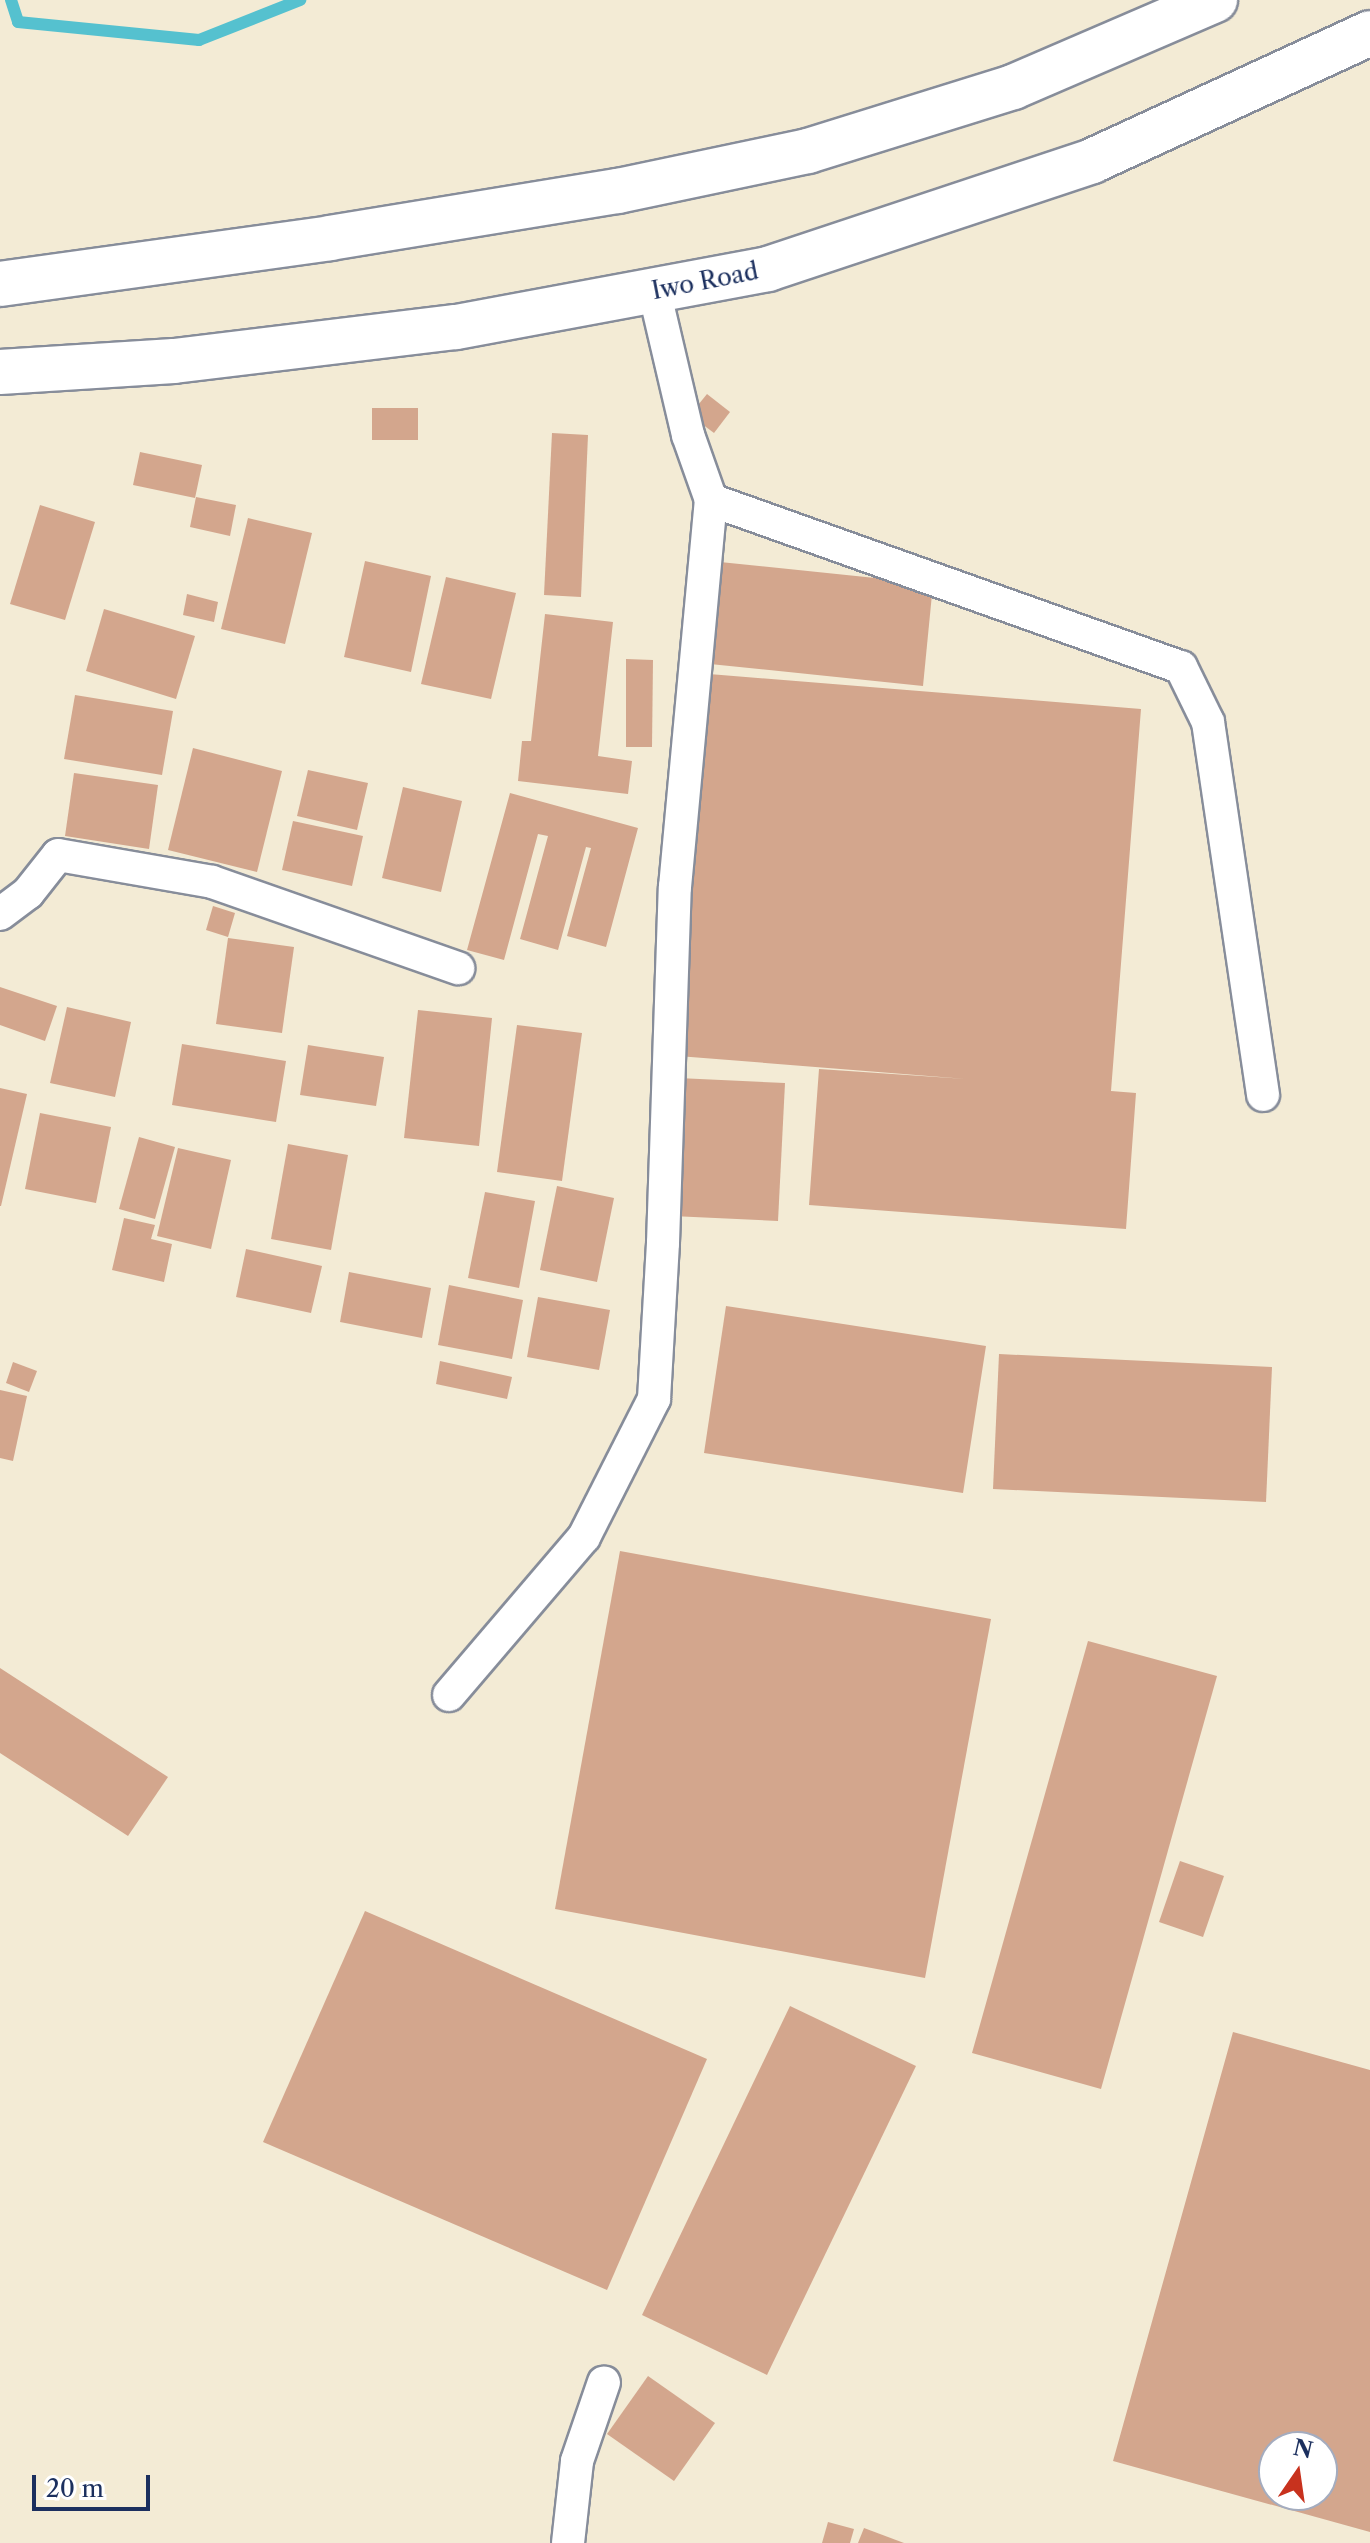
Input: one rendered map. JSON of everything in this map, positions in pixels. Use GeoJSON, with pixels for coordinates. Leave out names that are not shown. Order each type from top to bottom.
{"type":"FeatureCollection","features":[{"type":"Feature","properties":{"kind":"main road"},"geometry":{"type":"LineString","coordinates":[[0,284],[330,238],[618,191],[808,151],[1013,87],[1215,0]]}},
{"type":"Feature","properties":{"kind":"main road","name":"Iwo Road"},"geometry":{"type":"LineString","coordinates":[[0,372],[174,361],[456,327],[768,269],[1092,161],[1364,36]]}},
{"type":"Feature","properties":{"kind":"street"},"geometry":{"type":"LineString","coordinates":[[449,1695],[584,1537],[654,1399],[663,1243],[675,887],[711,500],[688,435],[654,290]]}},
{"type":"Feature","properties":{"kind":"street"},"geometry":{"type":"LineString","coordinates":[[711,500],[1181,667],[1208,722],[1263,1095]]}},
{"type":"Feature","properties":{"kind":"street"},"geometry":{"type":"LineString","coordinates":[[0,914],[28,893],[58,855],[212,882],[458,968]]}},
{"type":"Feature","properties":{"kind":"street"},"geometry":{"type":"LineString","coordinates":[[568,2543],[577,2461],[604,2382]]}},
{"type":"Feature","properties":{"kind":"building"},"geometry":{"type":"Polygon","coordinates":[[[707,394],[730,412],[714,433],[690,415],[707,394]]]}},
{"type":"Feature","properties":{"kind":"building"},"geometry":{"type":"Polygon","coordinates":[[[372,408],[418,408],[418,440],[372,440],[372,408]]]}},
{"type":"Feature","properties":{"kind":"building"},"geometry":{"type":"Polygon","coordinates":[[[552,433],[588,435],[581,597],[544,595],[552,433]]]}},
{"type":"Feature","properties":{"kind":"building"},"geometry":{"type":"Polygon","coordinates":[[[140,452],[202,465],[195,498],[133,485],[140,452]]]}},
{"type":"Feature","properties":{"kind":"building"},"geometry":{"type":"Polygon","coordinates":[[[196,497],[236,505],[230,536],[190,527],[196,497]]]}},
{"type":"Feature","properties":{"kind":"building"},"geometry":{"type":"Polygon","coordinates":[[[40,505],[95,522],[65,620],[10,604],[40,505]]]}},
{"type":"Feature","properties":{"kind":"building"},"geometry":{"type":"Polygon","coordinates":[[[248,518],[312,533],[285,644],[221,629],[248,518]]]}},
{"type":"Feature","properties":{"kind":"building"},"geometry":{"type":"Polygon","coordinates":[[[365,561],[431,576],[411,672],[344,657],[365,561]]]}},
{"type":"Feature","properties":{"kind":"building"},"geometry":{"type":"Polygon","coordinates":[[[720,562],[933,584],[923,686],[710,664],[720,562]]]}},
{"type":"Feature","properties":{"kind":"building"},"geometry":{"type":"Polygon","coordinates":[[[446,577],[516,593],[491,699],[421,684],[446,577]]]}},
{"type":"Feature","properties":{"kind":"building"},"geometry":{"type":"Polygon","coordinates":[[[187,594],[218,602],[214,622],[183,615],[187,594]]]}},
{"type":"Feature","properties":{"kind":"building"},"geometry":{"type":"Polygon","coordinates":[[[104,609],[195,636],[176,699],[86,671],[104,609]]]}},
{"type":"Feature","properties":{"kind":"building"},"geometry":{"type":"Polygon","coordinates":[[[545,614],[613,622],[598,756],[632,761],[628,794],[518,781],[522,741],[531,741],[545,614]]]}},
{"type":"Feature","properties":{"kind":"building"},"geometry":{"type":"Polygon","coordinates":[[[626,659],[653,660],[652,747],[626,747],[626,659]]]}},
{"type":"Feature","properties":{"kind":"building"},"geometry":{"type":"Polygon","coordinates":[[[709,674],[1141,709],[1111,1091],[1136,1093],[1126,1229],[809,1205],[819,1069],[966,1079],[678,1056],[709,674]]]}},
{"type":"Feature","properties":{"kind":"building"},"geometry":{"type":"Polygon","coordinates":[[[75,695],[173,711],[162,775],[64,759],[75,695]]]}},
{"type":"Feature","properties":{"kind":"building"},"geometry":{"type":"Polygon","coordinates":[[[193,748],[282,771],[257,872],[168,850],[193,748]]]}},
{"type":"Feature","properties":{"kind":"building"},"geometry":{"type":"Polygon","coordinates":[[[308,770],[368,783],[357,830],[297,816],[308,770]]]}},
{"type":"Feature","properties":{"kind":"building"},"geometry":{"type":"Polygon","coordinates":[[[74,773],[158,785],[149,849],[65,836],[74,773]]]}},
{"type":"Feature","properties":{"kind":"building"},"geometry":{"type":"Polygon","coordinates":[[[403,787],[462,801],[441,892],[382,878],[403,787]]]}},
{"type":"Feature","properties":{"kind":"building"},"geometry":{"type":"Polygon","coordinates":[[[510,793],[638,828],[606,947],[567,936],[591,848],[586,847],[558,950],[520,939],[548,836],[538,834],[504,960],[467,950],[510,793]]]}},
{"type":"Feature","properties":{"kind":"building"},"geometry":{"type":"Polygon","coordinates":[[[293,821],[363,836],[352,886],[282,870],[293,821]]]}},
{"type":"Feature","properties":{"kind":"building"},"geometry":{"type":"Polygon","coordinates":[[[213,906],[235,913],[228,937],[206,930],[213,906]]]}},
{"type":"Feature","properties":{"kind":"building"},"geometry":{"type":"Polygon","coordinates":[[[228,938],[294,947],[282,1033],[216,1024],[228,938]]]}},
{"type":"Feature","properties":{"kind":"building"},"geometry":{"type":"Polygon","coordinates":[[[0,987],[57,1006],[45,1041],[0,1025],[0,987]]]}},
{"type":"Feature","properties":{"kind":"building"},"geometry":{"type":"Polygon","coordinates":[[[67,1007],[131,1022],[115,1097],[50,1083],[67,1007]]]}},
{"type":"Feature","properties":{"kind":"building"},"geometry":{"type":"Polygon","coordinates":[[[418,1010],[492,1018],[479,1146],[404,1138],[418,1010]]]}},
{"type":"Feature","properties":{"kind":"building"},"geometry":{"type":"Polygon","coordinates":[[[517,1025],[582,1033],[562,1181],[497,1172],[517,1025]]]}},
{"type":"Feature","properties":{"kind":"building"},"geometry":{"type":"Polygon","coordinates":[[[182,1044],[286,1061],[276,1122],[172,1105],[182,1044]]]}},
{"type":"Feature","properties":{"kind":"building"},"geometry":{"type":"Polygon","coordinates":[[[308,1045],[384,1057],[376,1106],[300,1095],[308,1045]]]}},
{"type":"Feature","properties":{"kind":"building"},"geometry":{"type":"Polygon","coordinates":[[[678,1078],[785,1083],[778,1221],[672,1216],[678,1078]]]}},
{"type":"Feature","properties":{"kind":"building"},"geometry":{"type":"Polygon","coordinates":[[[0,1088],[27,1094],[1,1206],[0,1206],[0,1088]]]}},
{"type":"Feature","properties":{"kind":"building"},"geometry":{"type":"Polygon","coordinates":[[[40,1113],[111,1127],[96,1203],[25,1189],[40,1113]]]}},
{"type":"Feature","properties":{"kind":"building"},"geometry":{"type":"Polygon","coordinates":[[[139,1137],[175,1147],[155,1219],[119,1209],[139,1137]]]}},
{"type":"Feature","properties":{"kind":"building"},"geometry":{"type":"Polygon","coordinates":[[[288,1144],[348,1155],[331,1250],[271,1239],[288,1144]]]}},
{"type":"Feature","properties":{"kind":"building"},"geometry":{"type":"Polygon","coordinates":[[[178,1148],[231,1160],[211,1249],[157,1236],[178,1148]]]}},
{"type":"Feature","properties":{"kind":"building"},"geometry":{"type":"Polygon","coordinates":[[[557,1186],[614,1198],[597,1282],[540,1270],[557,1186]]]}},
{"type":"Feature","properties":{"kind":"building"},"geometry":{"type":"Polygon","coordinates":[[[485,1192],[535,1201],[519,1288],[468,1278],[485,1192]]]}},
{"type":"Feature","properties":{"kind":"building"},"geometry":{"type":"Polygon","coordinates":[[[124,1218],[155,1225],[151,1239],[172,1244],[164,1282],[112,1270],[124,1218]]]}},
{"type":"Feature","properties":{"kind":"building"},"geometry":{"type":"Polygon","coordinates":[[[246,1249],[322,1266],[311,1313],[236,1297],[246,1249]]]}},
{"type":"Feature","properties":{"kind":"building"},"geometry":{"type":"Polygon","coordinates":[[[349,1272],[431,1288],[422,1338],[340,1322],[349,1272]]]}},
{"type":"Feature","properties":{"kind":"building"},"geometry":{"type":"Polygon","coordinates":[[[449,1285],[523,1300],[512,1359],[438,1345],[449,1285]]]}},
{"type":"Feature","properties":{"kind":"building"},"geometry":{"type":"Polygon","coordinates":[[[538,1297],[610,1310],[599,1370],[527,1357],[538,1297]]]}},
{"type":"Feature","properties":{"kind":"building"},"geometry":{"type":"Polygon","coordinates":[[[726,1306],[986,1346],[963,1493],[704,1453],[726,1306]]]}},
{"type":"Feature","properties":{"kind":"building"},"geometry":{"type":"Polygon","coordinates":[[[999,1354],[1272,1367],[1266,1502],[993,1489],[999,1354]]]}},
{"type":"Feature","properties":{"kind":"building"},"geometry":{"type":"Polygon","coordinates":[[[440,1361],[512,1377],[507,1399],[436,1384],[440,1361]]]}},
{"type":"Feature","properties":{"kind":"building"},"geometry":{"type":"Polygon","coordinates":[[[13,1362],[37,1371],[29,1392],[6,1383],[13,1362]]]}},
{"type":"Feature","properties":{"kind":"building"},"geometry":{"type":"Polygon","coordinates":[[[0,1390],[27,1396],[13,1461],[0,1458],[0,1390]]]}},
{"type":"Feature","properties":{"kind":"building"},"geometry":{"type":"Polygon","coordinates":[[[620,1551],[991,1619],[925,1978],[555,1909],[620,1551]]]}},
{"type":"Feature","properties":{"kind":"building"},"geometry":{"type":"Polygon","coordinates":[[[1088,1641],[1217,1676],[1101,2089],[972,2053],[1088,1641]]]}},
{"type":"Feature","properties":{"kind":"building"},"geometry":{"type":"Polygon","coordinates":[[[0,1668],[168,1777],[128,1836],[0,1753],[0,1668]]]}},
{"type":"Feature","properties":{"kind":"building"},"geometry":{"type":"Polygon","coordinates":[[[1180,1861],[1224,1876],[1203,1937],[1159,1922],[1180,1861]]]}},
{"type":"Feature","properties":{"kind":"building"},"geometry":{"type":"Polygon","coordinates":[[[365,1911],[707,2059],[607,2290],[263,2142],[365,1911]]]}},
{"type":"Feature","properties":{"kind":"building"},"geometry":{"type":"Polygon","coordinates":[[[790,2006],[916,2066],[767,2375],[642,2315],[790,2006]]]}},
{"type":"Feature","properties":{"kind":"building"},"geometry":{"type":"Polygon","coordinates":[[[1233,2032],[1370,2070],[1370,2532],[1294,2511],[1338,2511],[1338,2431],[1258,2431],[1258,2501],[1113,2461],[1233,2032]]]}},
{"type":"Feature","properties":{"kind":"building"},"geometry":{"type":"Polygon","coordinates":[[[648,2376],[715,2423],[674,2481],[607,2434],[648,2376]]]}},
{"type":"Feature","properties":{"kind":"building"},"geometry":{"type":"Polygon","coordinates":[[[828,2522],[854,2529],[850,2543],[822,2543],[828,2522]]]}},
{"type":"Feature","properties":{"kind":"building"},"geometry":{"type":"Polygon","coordinates":[[[864,2528],[904,2543],[858,2543],[864,2528]]]}},
{"type":"Feature","properties":{"kind":"waterway"},"geometry":{"type":"LineString","coordinates":[[11,0],[18,22],[199,40],[300,0]]}}]}
